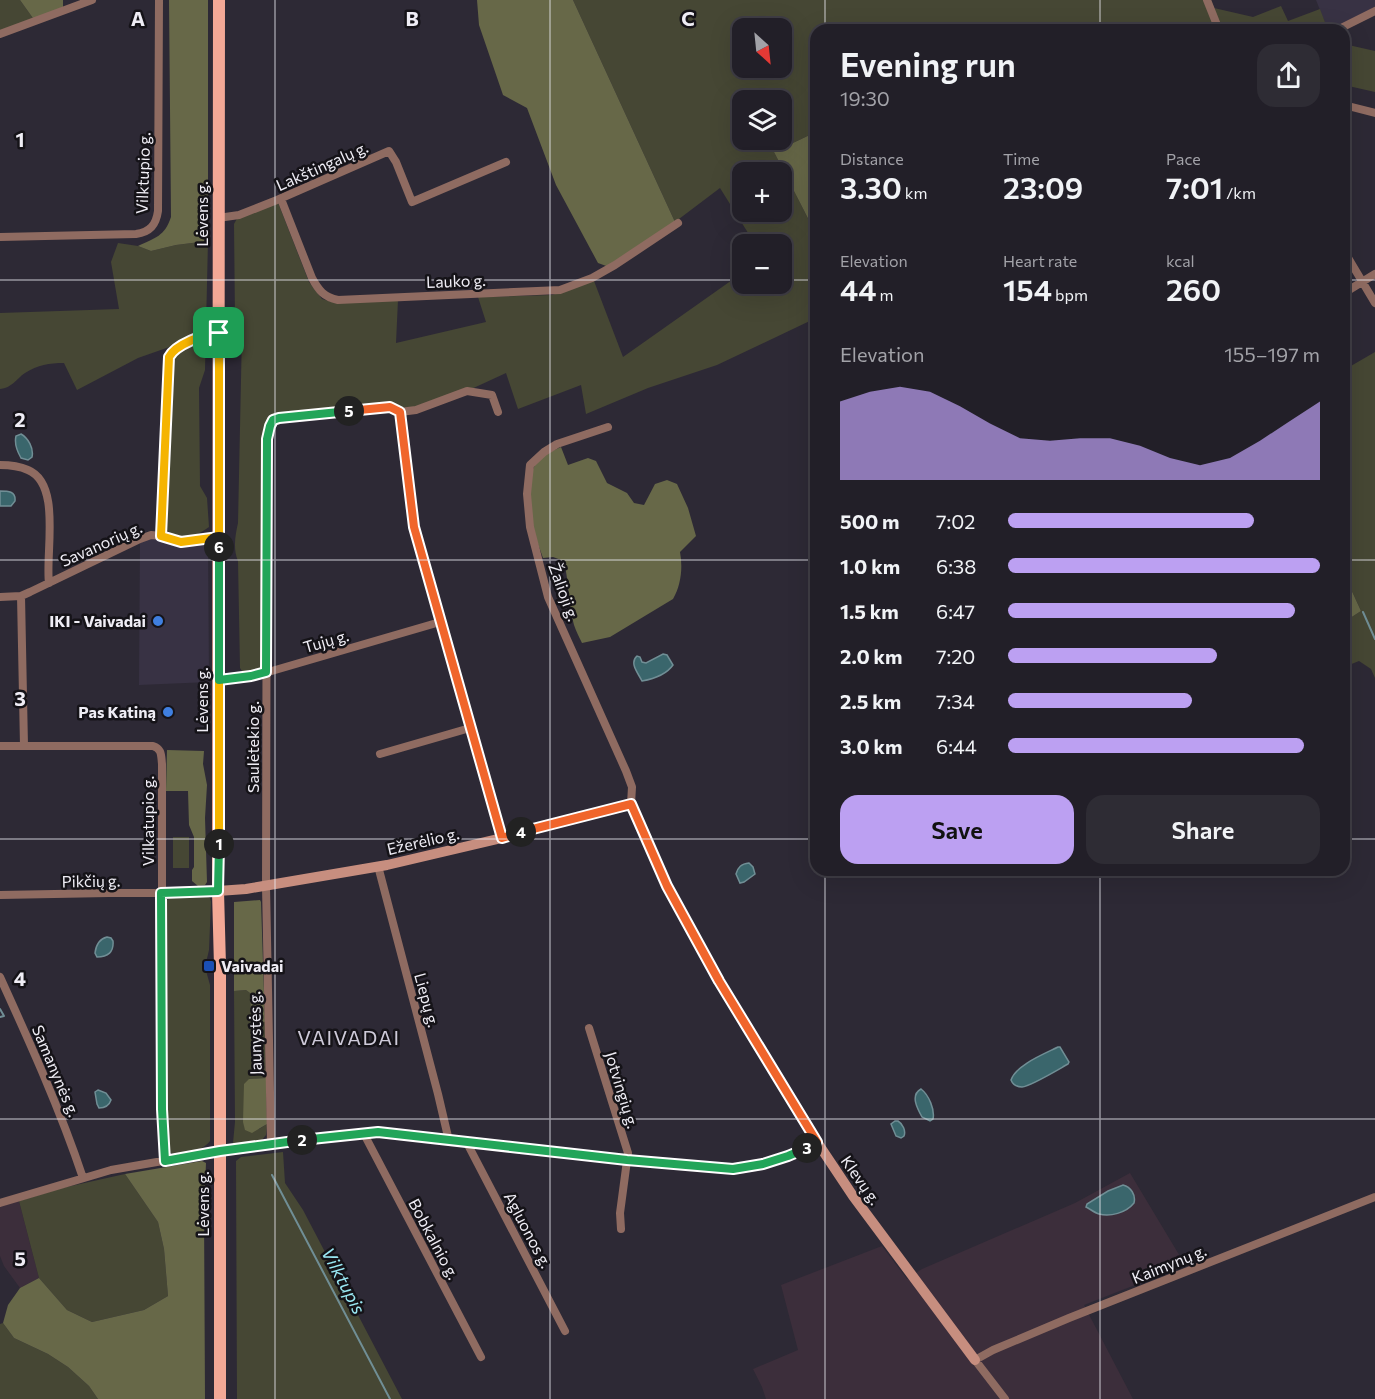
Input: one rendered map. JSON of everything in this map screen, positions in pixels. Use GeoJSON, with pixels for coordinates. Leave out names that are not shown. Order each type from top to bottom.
{"type":"FeatureCollection","features":[{"type":"Feature","properties":{"kind":"main road","name":"Lėvens g."},"geometry":{"type":"LineString","coordinates":[[219,0],[220,1399]]}},
{"type":"Feature","properties":{"kind":"main road","name":"Ežerėlio g."},"geometry":{"type":"LineString","coordinates":[[218,891],[266,886],[378,866],[502,838],[631,804]]}},
{"type":"Feature","properties":{"kind":"main road","name":"Klevų g."},"geometry":{"type":"LineString","coordinates":[[631,804],[667,886],[719,981],[817,1142],[853,1196],[975,1360]]}},
{"type":"Feature","properties":{"kind":"street"},"geometry":{"type":"LineString","coordinates":[[63,0],[63,11]]}},
{"type":"Feature","properties":{"kind":"street"},"geometry":{"type":"LineString","coordinates":[[0,34],[92,0]]}},
{"type":"Feature","properties":{"kind":"street","name":"Vilktupio g."},"geometry":{"type":"LineString","coordinates":[[0,237],[136,234],[149,230],[154,225],[158,211],[159,0]]}},
{"type":"Feature","properties":{"kind":"street"},"geometry":{"type":"LineString","coordinates":[[1207,0],[1217,24]]}},
{"type":"Feature","properties":{"kind":"street"},"geometry":{"type":"LineString","coordinates":[[1349,24],[1375,11]]}},
{"type":"Feature","properties":{"kind":"street"},"geometry":{"type":"LineString","coordinates":[[1350,107],[1375,113]]}},
{"type":"Feature","properties":{"kind":"street","name":"Lakštingalų g."},"geometry":{"type":"LineString","coordinates":[[218,218],[239,215],[281,199],[389,151],[396,162],[411,202],[506,162]]}},
{"type":"Feature","properties":{"kind":"street","name":"Lauko g."},"geometry":{"type":"LineString","coordinates":[[281,199],[317,288],[322,294],[338,300],[560,290],[596,276],[678,222]]}},
{"type":"Feature","properties":{"kind":"street"},"geometry":{"type":"LineString","coordinates":[[1350,261],[1375,303]]}},
{"type":"Feature","properties":{"kind":"street"},"geometry":{"type":"LineString","coordinates":[[1350,289],[1375,274]]}},
{"type":"Feature","properties":{"kind":"street","name":"Savanorių g."},"geometry":{"type":"LineString","coordinates":[[0,597],[21,596],[140,539],[151,535],[161,536],[169,357],[176,348],[207,334],[219,333]]}},
{"type":"Feature","properties":{"kind":"street","name":"Saulėtekio g."},"geometry":{"type":"LineString","coordinates":[[266,886],[267,439],[270,426],[273,420],[279,418],[390,407],[400,412],[416,410],[467,391],[492,395],[498,412]]}},
{"type":"Feature","properties":{"kind":"street"},"geometry":{"type":"LineString","coordinates":[[400,412],[414,527],[502,838]]}},
{"type":"Feature","properties":{"kind":"street","name":"Žalioji g."},"geometry":{"type":"LineString","coordinates":[[608,427],[557,444],[544,452],[530,465],[527,494],[530,527],[548,597],[626,771],[632,787],[631,804]]}},
{"type":"Feature","properties":{"kind":"street"},"geometry":{"type":"LineString","coordinates":[[0,465],[13,465],[30,470],[42,482],[49,501],[49,583]]}},
{"type":"Feature","properties":{"kind":"street"},"geometry":{"type":"LineString","coordinates":[[161,536],[181,542],[219,537]]}},
{"type":"Feature","properties":{"kind":"street"},"geometry":{"type":"LineString","coordinates":[[21,596],[24,746]]}},
{"type":"Feature","properties":{"kind":"street","name":"Tujų g."},"geometry":{"type":"LineString","coordinates":[[219,680],[251,676],[440,622]]}},
{"type":"Feature","properties":{"kind":"street"},"geometry":{"type":"LineString","coordinates":[[380,754],[470,728]]}},
{"type":"Feature","properties":{"kind":"street","name":"Vilkatupio g."},"geometry":{"type":"LineString","coordinates":[[0,746],[153,746],[161,751],[162,1109],[165,1161]]}},
{"type":"Feature","properties":{"kind":"street","name":"Liepų g."},"geometry":{"type":"LineString","coordinates":[[378,866],[449,1140]]}},
{"type":"Feature","properties":{"kind":"street","name":"Jaunystės g."},"geometry":{"type":"LineString","coordinates":[[266,886],[271,1144]]}},
{"type":"Feature","properties":{"kind":"street","name":"Pikčių g."},"geometry":{"type":"LineString","coordinates":[[0,895],[218,891]]}},
{"type":"Feature","properties":{"kind":"street","name":"Samanynės g."},"geometry":{"type":"LineString","coordinates":[[0,977],[53,1095],[83,1178]]}},
{"type":"Feature","properties":{"kind":"street","name":"Jotvingių g."},"geometry":{"type":"LineString","coordinates":[[589,1028],[628,1153],[620,1213],[621,1228]]}},
{"type":"Feature","properties":{"kind":"street"},"geometry":{"type":"LineString","coordinates":[[0,1203],[111,1170],[220,1151],[378,1132],[627,1160],[733,1169],[763,1164],[788,1156],[817,1142]]}},
{"type":"Feature","properties":{"kind":"street","name":"Bobkalnio g."},"geometry":{"type":"LineString","coordinates":[[364,1134],[481,1357]]}},
{"type":"Feature","properties":{"kind":"street","name":"Agluonos g."},"geometry":{"type":"LineString","coordinates":[[467,1143],[565,1330]]}},
{"type":"Feature","properties":{"kind":"street","name":"Kaimynų g."},"geometry":{"type":"LineString","coordinates":[[975,1360],[1069,1318],[1375,1197]]}},
{"type":"Feature","properties":{"kind":"street","name":"Klevų g."},"geometry":{"type":"LineString","coordinates":[[975,1360],[1005,1399]]}},
{"type":"Feature","properties":{"kind":"shaded area"},"geometry":{"type":"Polygon","coordinates":[[[0,0],[20,0],[35,21],[0,34],[0,0]]]}},
{"type":"Feature","properties":{"kind":"shaded area"},"geometry":{"type":"Polygon","coordinates":[[[20,0],[63,0],[63,11],[35,21],[20,0]]]}},
{"type":"Feature","properties":{"kind":"shaded area"},"geometry":{"type":"Polygon","coordinates":[[[169,0],[208,0],[208,241],[151,251],[138,246],[162,232],[171,217],[169,0]]]}},
{"type":"Feature","properties":{"kind":"shaded area"},"geometry":{"type":"Polygon","coordinates":[[[477,0],[573,0],[675,222],[609,267],[598,263],[556,185],[527,108],[503,95],[479,25],[477,0]]]}},
{"type":"Feature","properties":{"kind":"shaded area"},"geometry":{"type":"Polygon","coordinates":[[[573,0],[1211,0],[1214,8],[1253,17],[1281,6],[1288,21],[1320,9],[1326,24],[810,24],[810,135],[792,143],[792,90],[732,90],[732,150],[778,150],[774,152],[779,162],[732,162],[732,207],[720,188],[675,222],[573,0]]]}},
{"type":"Feature","properties":{"kind":"shaded area"},"geometry":{"type":"Polygon","coordinates":[[[1316,0],[1375,0],[1375,9],[1345,24],[1326,24],[1316,0]]]}},
{"type":"Feature","properties":{"kind":"shaded area"},"geometry":{"type":"Polygon","coordinates":[[[1350,45],[1375,51],[1375,92],[1350,86],[1350,45]]]}},
{"type":"Feature","properties":{"kind":"shaded area"},"geometry":{"type":"Polygon","coordinates":[[[810,135],[810,222],[792,187],[792,162],[779,162],[774,152],[792,150],[792,143],[810,135]]]}},
{"type":"Feature","properties":{"kind":"shaded area"},"geometry":{"type":"Polygon","coordinates":[[[792,187],[810,222],[810,321],[717,365],[648,388],[586,414],[581,385],[518,409],[506,373],[467,391],[416,410],[390,407],[279,418],[270,426],[266,672],[242,671],[240,668],[238,561],[235,547],[238,523],[242,332],[235,320],[234,224],[239,215],[277,200],[309,282],[322,299],[332,302],[398,300],[396,343],[486,322],[478,297],[552,295],[594,281],[623,357],[732,280],[732,294],[792,294],[792,234],[749,234],[741,222],[792,222],[792,187]]]}},
{"type":"Feature","properties":{"kind":"shaded area"},"geometry":{"type":"Polygon","coordinates":[[[208,241],[205,370],[199,388],[200,486],[207,498],[209,527],[193,536],[183,537],[167,530],[175,345],[138,358],[77,390],[64,363],[34,368],[11,385],[0,389],[0,313],[119,309],[111,262],[118,243],[151,251],[208,241]]]}},
{"type":"Feature","properties":{"kind":"shaded area"},"geometry":{"type":"Polygon","coordinates":[[[1375,352],[1375,678],[1371,669],[1359,661],[1350,665],[1350,618],[1361,611],[1350,587],[1350,367],[1375,352]]]}},
{"type":"Feature","properties":{"kind":"shaded area"},"geometry":{"type":"Polygon","coordinates":[[[21,434],[31,447],[32,457],[28,460],[21,458],[16,447],[16,436],[21,434]]]}},
{"type":"Feature","properties":{"kind":"shaded area"},"geometry":{"type":"Polygon","coordinates":[[[561,447],[568,465],[588,458],[596,461],[607,483],[627,493],[634,503],[644,505],[655,484],[667,480],[677,484],[688,508],[696,536],[680,552],[681,576],[673,599],[610,637],[582,643],[572,617],[564,561],[553,557],[543,558],[534,531],[530,505],[533,469],[542,457],[561,447]]]}},
{"type":"Feature","properties":{"kind":"shaded area"},"geometry":{"type":"Polygon","coordinates":[[[0,491],[13,493],[15,501],[11,506],[0,506],[0,491]]]}},
{"type":"Feature","properties":{"kind":"shaded area"},"geometry":{"type":"Polygon","coordinates":[[[151,535],[173,540],[208,538],[209,682],[139,685],[140,539],[151,535]]]}},
{"type":"Feature","properties":{"kind":"shaded area"},"geometry":{"type":"Polygon","coordinates":[[[1350,587],[1361,611],[1350,618],[1350,587]]]}},
{"type":"Feature","properties":{"kind":"shaded area"},"geometry":{"type":"Polygon","coordinates":[[[663,654],[667,655],[673,665],[663,674],[642,681],[635,668],[634,662],[637,656],[646,663],[663,654]]]}},
{"type":"Feature","properties":{"kind":"shaded area"},"geometry":{"type":"Polygon","coordinates":[[[167,750],[204,751],[203,764],[207,785],[205,818],[207,882],[205,885],[198,886],[192,881],[194,837],[189,825],[188,791],[166,791],[167,750]]]}},
{"type":"Feature","properties":{"kind":"shaded area"},"geometry":{"type":"Polygon","coordinates":[[[173,837],[189,837],[189,868],[173,868],[173,837]]]}},
{"type":"Feature","properties":{"kind":"shaded area"},"geometry":{"type":"Polygon","coordinates":[[[749,863],[755,874],[740,883],[736,874],[742,865],[749,863]]]}},
{"type":"Feature","properties":{"kind":"shaded area"},"geometry":{"type":"Polygon","coordinates":[[[206,895],[211,902],[209,950],[205,967],[210,985],[210,1141],[199,1149],[177,1155],[171,1153],[167,1147],[166,901],[173,896],[206,895]]]}},
{"type":"Feature","properties":{"kind":"shaded area"},"geometry":{"type":"Polygon","coordinates":[[[260,900],[265,1022],[254,1021],[251,1017],[250,993],[246,990],[234,991],[234,902],[260,900]]]}},
{"type":"Feature","properties":{"kind":"shaded area"},"geometry":{"type":"Polygon","coordinates":[[[107,937],[113,941],[111,951],[107,955],[97,957],[95,953],[97,945],[107,937]]]}},
{"type":"Feature","properties":{"kind":"shaded area"},"geometry":{"type":"Polygon","coordinates":[[[246,990],[250,993],[251,1017],[254,1021],[265,1022],[266,1078],[249,1079],[259,1129],[267,1124],[266,1135],[261,1141],[237,1145],[233,1143],[235,1122],[234,991],[246,990]]]}},
{"type":"Feature","properties":{"kind":"shaded area"},"geometry":{"type":"Polygon","coordinates":[[[1058,1047],[1069,1062],[1068,1064],[1026,1086],[1018,1087],[1013,1083],[1011,1080],[1018,1070],[1031,1060],[1058,1047]]]}},
{"type":"Feature","properties":{"kind":"shaded area"},"geometry":{"type":"Polygon","coordinates":[[[266,1078],[267,1124],[252,1133],[245,1130],[243,1122],[244,1084],[249,1079],[266,1078]]]}},
{"type":"Feature","properties":{"kind":"shaded area"},"geometry":{"type":"Polygon","coordinates":[[[921,1089],[927,1095],[932,1107],[933,1119],[930,1121],[922,1117],[917,1106],[915,1098],[921,1089]]]}},
{"type":"Feature","properties":{"kind":"shaded area"},"geometry":{"type":"Polygon","coordinates":[[[98,1090],[106,1093],[111,1100],[105,1107],[99,1108],[97,1104],[95,1092],[98,1090]]]}},
{"type":"Feature","properties":{"kind":"shaded area"},"geometry":{"type":"Polygon","coordinates":[[[895,1121],[900,1122],[904,1128],[905,1134],[901,1138],[896,1136],[891,1124],[895,1121]]]}},
{"type":"Feature","properties":{"kind":"shaded area"},"geometry":{"type":"Polygon","coordinates":[[[283,1152],[285,1183],[303,1210],[402,1399],[237,1399],[236,1161],[241,1157],[283,1152]]]}},
{"type":"Feature","properties":{"kind":"shaded area"},"geometry":{"type":"Polygon","coordinates":[[[202,1161],[206,1163],[204,1208],[205,1399],[98,1399],[89,1386],[68,1367],[48,1354],[14,1338],[3,1323],[8,1305],[20,1288],[39,1278],[67,1310],[92,1322],[144,1310],[168,1296],[164,1249],[158,1222],[125,1174],[202,1161]]]}},
{"type":"Feature","properties":{"kind":"shaded area"},"geometry":{"type":"Polygon","coordinates":[[[1130,1173],[1186,1265],[1084,1305],[1133,1399],[766,1399],[753,1369],[798,1350],[781,1285],[882,1246],[907,1279],[922,1269],[1075,1203],[1130,1173]]]}},
{"type":"Feature","properties":{"kind":"shaded area"},"geometry":{"type":"Polygon","coordinates":[[[125,1174],[158,1222],[164,1249],[168,1296],[144,1310],[92,1322],[67,1310],[39,1278],[19,1201],[62,1188],[125,1174]]]}},
{"type":"Feature","properties":{"kind":"shaded area"},"geometry":{"type":"Polygon","coordinates":[[[1123,1185],[1131,1189],[1134,1194],[1134,1203],[1127,1209],[1103,1215],[1086,1207],[1087,1204],[1108,1191],[1123,1185]]]}},
{"type":"Feature","properties":{"kind":"shaded area"},"geometry":{"type":"Polygon","coordinates":[[[19,1201],[39,1278],[20,1288],[4,1266],[0,1256],[0,1207],[19,1201]]]}},
{"type":"Feature","properties":{"kind":"shaded area"},"geometry":{"type":"Polygon","coordinates":[[[3,1323],[14,1338],[48,1354],[68,1367],[89,1386],[98,1399],[0,1399],[0,1324],[3,1323]]]}},
{"type":"Feature","properties":{"kind":"waterway"},"geometry":{"type":"LineString","coordinates":[[1363,612],[1375,639]]}},
{"type":"Feature","properties":{"kind":"waterway","name":"Vilktupis"},"geometry":{"type":"LineString","coordinates":[[0,1009],[4,1016],[0,1017]]}},
{"type":"Feature","properties":{"kind":"waterway","name":"Vilktupis"},"geometry":{"type":"LineString","coordinates":[[272,1175],[390,1399]]}},
{"type":"Feature","properties":{"kind":"place","name":"IKI - Vaivadai"},"geometry":{"type":"Point","coordinates":[158,621]}},
{"type":"Feature","properties":{"kind":"place","name":"Pas Katiną"},"geometry":{"type":"Point","coordinates":[168,712]}},
{"type":"Feature","properties":{"kind":"place","name":"Vaivadai"},"geometry":{"type":"Point","coordinates":[209,966]}},
{"type":"Feature","properties":{"kind":"district","name":"VAIVADAI"},"geometry":{"type":"Point","coordinates":[349,1038]}},
{"type":"Feature","properties":{"kind":"route"},"geometry":{"type":"LineString","coordinates":[[219,333],[207,334],[176,348],[169,357],[161,536],[181,542],[219,537],[219,680],[251,676],[266,672],[267,439],[273,420],[390,407],[400,412],[414,527],[502,838],[631,804],[667,886],[719,981],[817,1142],[788,1156],[763,1164],[733,1169],[691,1167],[378,1132],[282,1142],[165,1161],[162,1109],[161,893],[218,891],[219,790],[219,537],[219,333]]}}]}
